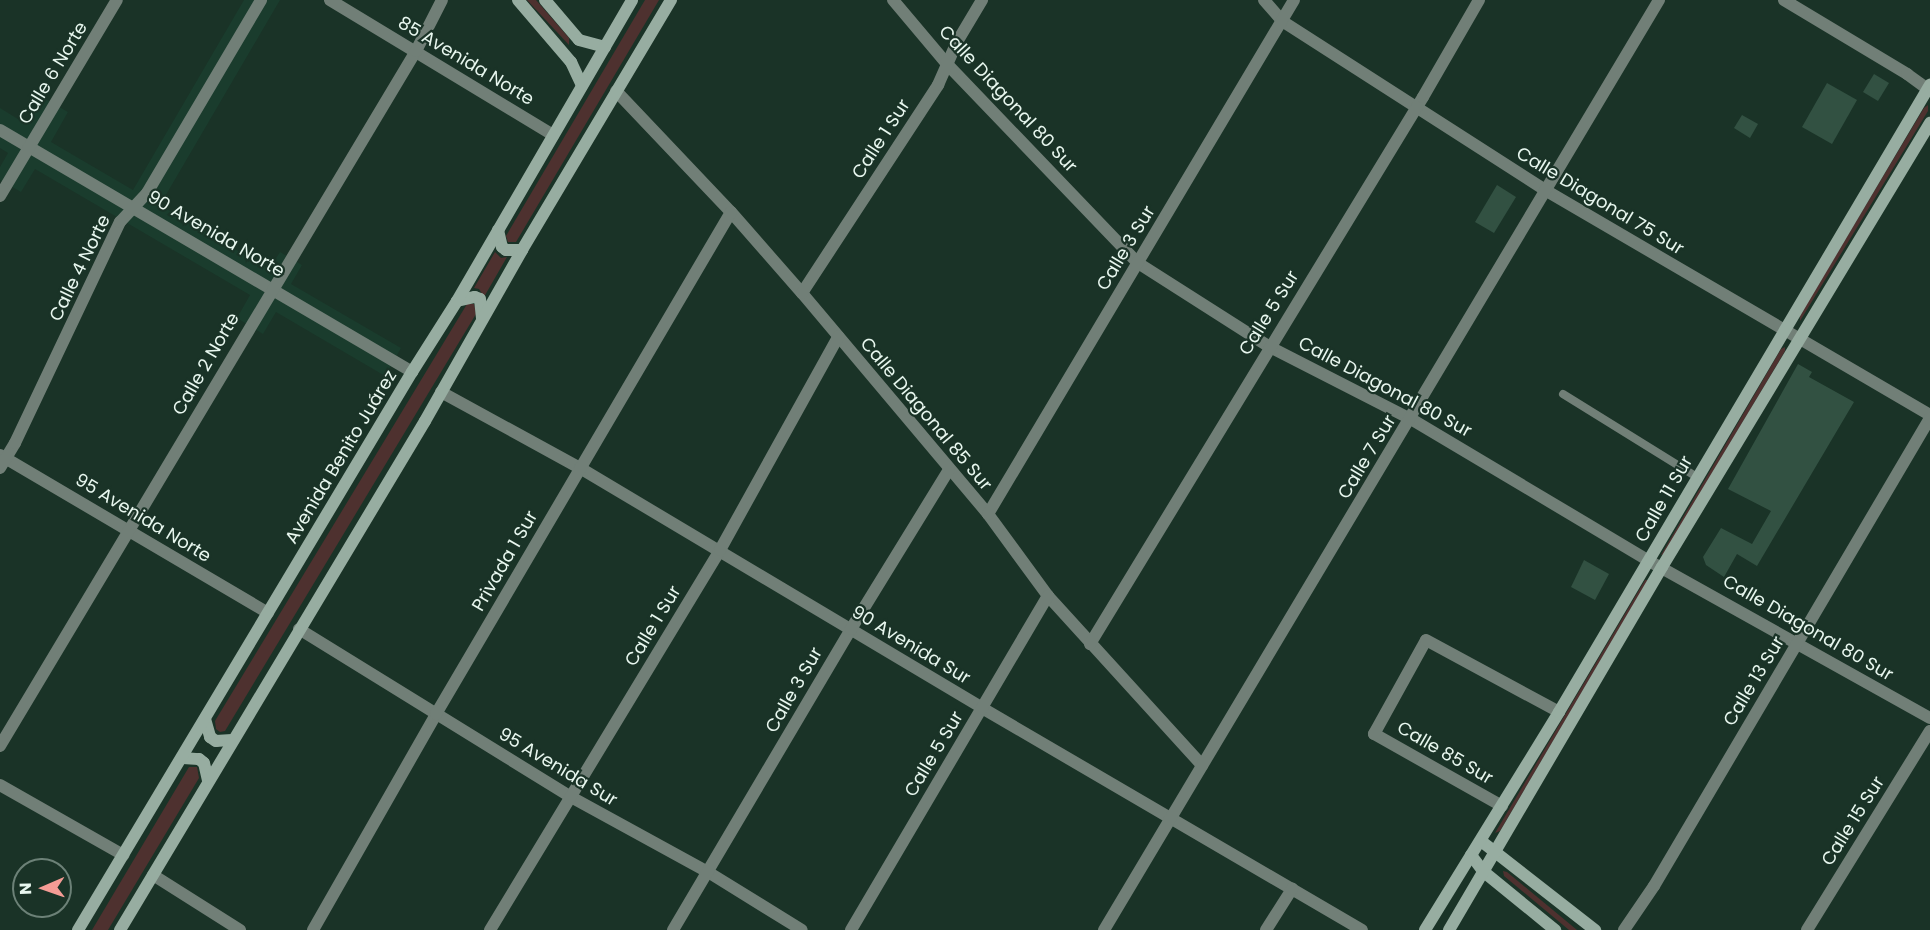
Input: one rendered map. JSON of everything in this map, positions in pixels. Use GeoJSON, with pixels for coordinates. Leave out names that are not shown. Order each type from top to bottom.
{"type":"FeatureCollection","features":[{"type":"Feature","properties":{"kind":"main road"},"geometry":{"type":"LineString","coordinates":[[518,0],[571,62],[582,86]]}},
{"type":"Feature","properties":{"kind":"main road"},"geometry":{"type":"LineString","coordinates":[[545,0],[579,40],[605,46]]}},
{"type":"Feature","properties":{"kind":"main road","name":"Avenida Benito Juárez"},"geometry":{"type":"LineString","coordinates":[[78,930],[412,372],[457,301],[632,0]]}},
{"type":"Feature","properties":{"kind":"main road"},"geometry":{"type":"LineString","coordinates":[[120,930],[441,392],[522,250],[671,0]]}},
{"type":"Feature","properties":{"kind":"main road","name":"Calle 11 Sur"},"geometry":{"type":"LineString","coordinates":[[1425,930],[1649,561],[1929,88]]}},
{"type":"Feature","properties":{"kind":"main road","name":"Calle 11 Sur"},"geometry":{"type":"LineString","coordinates":[[1449,930],[1662,567],[1930,123]]}},
{"type":"Feature","properties":{"kind":"main road"},"geometry":{"type":"LineString","coordinates":[[498,230],[502,247],[506,250],[522,250]]}},
{"type":"Feature","properties":{"kind":"main road"},"geometry":{"type":"LineString","coordinates":[[457,301],[475,297],[480,299],[482,319]]}},
{"type":"Feature","properties":{"kind":"main road"},"geometry":{"type":"LineString","coordinates":[[205,719],[210,737],[216,741],[232,740]]}},
{"type":"Feature","properties":{"kind":"main road"},"geometry":{"type":"LineString","coordinates":[[183,758],[199,759],[204,764],[208,781]]}},
{"type":"Feature","properties":{"kind":"main road"},"geometry":{"type":"LineString","coordinates":[[1481,841],[1595,930]]}},
{"type":"Feature","properties":{"kind":"main road"},"geometry":{"type":"LineString","coordinates":[[1471,855],[1484,872],[1555,930]]}},
{"type":"Feature","properties":{"kind":"street","name":"Calle 6 Norte"},"geometry":{"type":"LineString","coordinates":[[0,196],[117,0]]}},
{"type":"Feature","properties":{"kind":"street","name":"Calle 4 Norte"},"geometry":{"type":"LineString","coordinates":[[2,460],[120,222],[147,193],[261,0]]}},
{"type":"Feature","properties":{"kind":"street","name":"85 Avenida Norte"},"geometry":{"type":"LineString","coordinates":[[330,0],[553,135]]}},
{"type":"Feature","properties":{"kind":"street","name":"Calle 2 Norte"},"geometry":{"type":"LineString","coordinates":[[0,746],[127,530],[142,511],[272,288],[416,51],[442,0]]}},
{"type":"Feature","properties":{"kind":"street","name":"Calle Diagonal 80 Sur"},"geometry":{"type":"LineString","coordinates":[[894,0],[946,63],[1138,263],[1270,347],[1411,419],[1649,561],[1930,718]]}},
{"type":"Feature","properties":{"kind":"street","name":"Calle 1 Sur"},"geometry":{"type":"LineString","coordinates":[[802,293],[938,85],[946,63],[982,0]]}},
{"type":"Feature","properties":{"kind":"street","name":"Calle Diagonal 75 Sur"},"geometry":{"type":"LineString","coordinates":[[1264,0],[1282,21],[1415,108],[1783,332],[1801,339],[1930,417]]}},
{"type":"Feature","properties":{"kind":"street","name":"Calle 3 Sur"},"geometry":{"type":"LineString","coordinates":[[988,514],[1294,0]]}},
{"type":"Feature","properties":{"kind":"street","name":"Calle 5 Sur"},"geometry":{"type":"LineString","coordinates":[[1090,644],[1479,0]]}},
{"type":"Feature","properties":{"kind":"street","name":"Calle 7 Sur"},"geometry":{"type":"LineString","coordinates":[[1104,930],[1659,0]]}},
{"type":"Feature","properties":{"kind":"street"},"geometry":{"type":"LineString","coordinates":[[1784,0],[1929,88]]}},
{"type":"Feature","properties":{"kind":"street","name":"Calle Diagonal 85 Sur"},"geometry":{"type":"LineString","coordinates":[[616,91],[731,212],[802,293],[988,514],[1048,596],[1202,765]]}},
{"type":"Feature","properties":{"kind":"street","name":"90 Avenida Norte"},"geometry":{"type":"LineString","coordinates":[[0,130],[412,372]]}},
{"type":"Feature","properties":{"kind":"street","name":"Privada 1 Sur"},"geometry":{"type":"LineString","coordinates":[[313,930],[436,714],[731,212]]}},
{"type":"Feature","properties":{"kind":"street","name":"Calle 1 Sur"},"geometry":{"type":"LineString","coordinates":[[490,930],[720,550],[838,337]]}},
{"type":"Feature","properties":{"kind":"street","name":"90 Avenida Sur"},"geometry":{"type":"LineString","coordinates":[[441,392],[580,468],[982,708],[1362,930]]}},
{"type":"Feature","properties":{"kind":"street","name":"Calle 13 Sur"},"geometry":{"type":"LineString","coordinates":[[1624,930],[1653,886],[1930,417]]}},
{"type":"Feature","properties":{"kind":"street","name":"95 Avenida Norte"},"geometry":{"type":"LineString","coordinates":[[2,460],[268,613]]}},
{"type":"Feature","properties":{"kind":"street","name":"Calle 3 Sur"},"geometry":{"type":"LineString","coordinates":[[673,930],[851,629],[949,470]]}},
{"type":"Feature","properties":{"kind":"street","name":"Calle 5 Sur"},"geometry":{"type":"LineString","coordinates":[[851,930],[1048,596]]}},
{"type":"Feature","properties":{"kind":"street","name":"95 Avenida Sur"},"geometry":{"type":"LineString","coordinates":[[299,629],[571,797],[708,872],[802,930]]}},
{"type":"Feature","properties":{"kind":"street","name":"Calle 85 Sur"},"geometry":{"type":"LineString","coordinates":[[1502,806],[1374,734],[1426,640],[1558,712]]}},
{"type":"Feature","properties":{"kind":"street","name":"Calle 15 Sur"},"geometry":{"type":"LineString","coordinates":[[1807,930],[1930,731]]}},
{"type":"Feature","properties":{"kind":"street"},"geometry":{"type":"LineString","coordinates":[[0,785],[123,855]]}},
{"type":"Feature","properties":{"kind":"street"},"geometry":{"type":"LineString","coordinates":[[153,875],[240,930]]}},
{"type":"Feature","properties":{"kind":"street"},"geometry":{"type":"LineString","coordinates":[[1266,930],[1292,889]]}},
{"type":"Feature","properties":{"kind":"lane"},"geometry":{"type":"LineString","coordinates":[[1563,394],[1697,477]]}},
{"type":"Feature","properties":{"kind":"shaded area"},"geometry":{"type":"Polygon","coordinates":[[[244,0],[280,0],[160,205],[269,269],[280,252],[302,265],[291,284],[401,348],[385,376],[276,312],[263,334],[237,318],[250,295],[35,169],[21,192],[0,180],[0,167],[8,153],[0,148],[0,108],[26,124],[42,97],[68,112],[51,142],[133,190],[244,0]]]}},
{"type":"Feature","properties":{"kind":"shaded area"},"geometry":{"type":"Polygon","coordinates":[[[527,0],[536,0],[569,38],[569,45],[527,0]]]}},
{"type":"Feature","properties":{"kind":"shaded area"},"geometry":{"type":"Polygon","coordinates":[[[645,0],[659,0],[516,242],[508,242],[506,236],[645,0]]]}},
{"type":"Feature","properties":{"kind":"shaded area"},"geometry":{"type":"Polygon","coordinates":[[[1928,105],[1928,111],[1800,321],[1800,315],[1924,108],[1928,105]]]}},
{"type":"Feature","properties":{"kind":"shaded area"},"geometry":{"type":"Polygon","coordinates":[[[495,252],[501,258],[507,257],[484,297],[479,289],[474,288],[495,252]]]}},
{"type":"Feature","properties":{"kind":"shaded area"},"geometry":{"type":"Polygon","coordinates":[[[467,304],[474,304],[476,314],[225,731],[220,732],[216,729],[215,721],[467,304]]]}},
{"type":"Feature","properties":{"kind":"shaded area"},"geometry":{"type":"Polygon","coordinates":[[[1785,347],[1785,351],[1664,554],[1661,555],[1781,349],[1785,347]]]}},
{"type":"Feature","properties":{"kind":"shaded area"},"geometry":{"type":"Polygon","coordinates":[[[1645,580],[1648,580],[1500,831],[1495,833],[1645,580]]]}},
{"type":"Feature","properties":{"kind":"shaded area"},"geometry":{"type":"Polygon","coordinates":[[[189,767],[197,767],[199,778],[108,930],[92,930],[189,767]]]}},
{"type":"Feature","properties":{"kind":"shaded area"},"geometry":{"type":"Polygon","coordinates":[[[1503,871],[1577,930],[1569,930],[1504,876],[1503,871]]]}},
{"type":"Feature","properties":{"kind":"building"},"geometry":{"type":"Polygon","coordinates":[[[1874,74],[1889,83],[1878,101],[1863,92],[1874,74]]]}},
{"type":"Feature","properties":{"kind":"building"},"geometry":{"type":"Polygon","coordinates":[[[1827,83],[1857,100],[1832,144],[1802,127],[1827,83]]]}},
{"type":"Feature","properties":{"kind":"building"},"geometry":{"type":"Polygon","coordinates":[[[1742,115],[1758,124],[1750,138],[1734,128],[1742,115]]]}},
{"type":"Feature","properties":{"kind":"building"},"geometry":{"type":"Polygon","coordinates":[[[1497,185],[1516,197],[1494,233],[1475,222],[1497,185]]]}},
{"type":"Feature","properties":{"kind":"building"},"geometry":{"type":"Polygon","coordinates":[[[1798,364],[1812,372],[1809,377],[1854,402],[1757,566],[1737,554],[1724,577],[1706,565],[1703,557],[1721,528],[1752,544],[1771,511],[1728,489],[1798,364]]]}},
{"type":"Feature","properties":{"kind":"building"},"geometry":{"type":"Polygon","coordinates":[[[1584,560],[1609,574],[1595,600],[1571,587],[1584,560]]]}}]}
